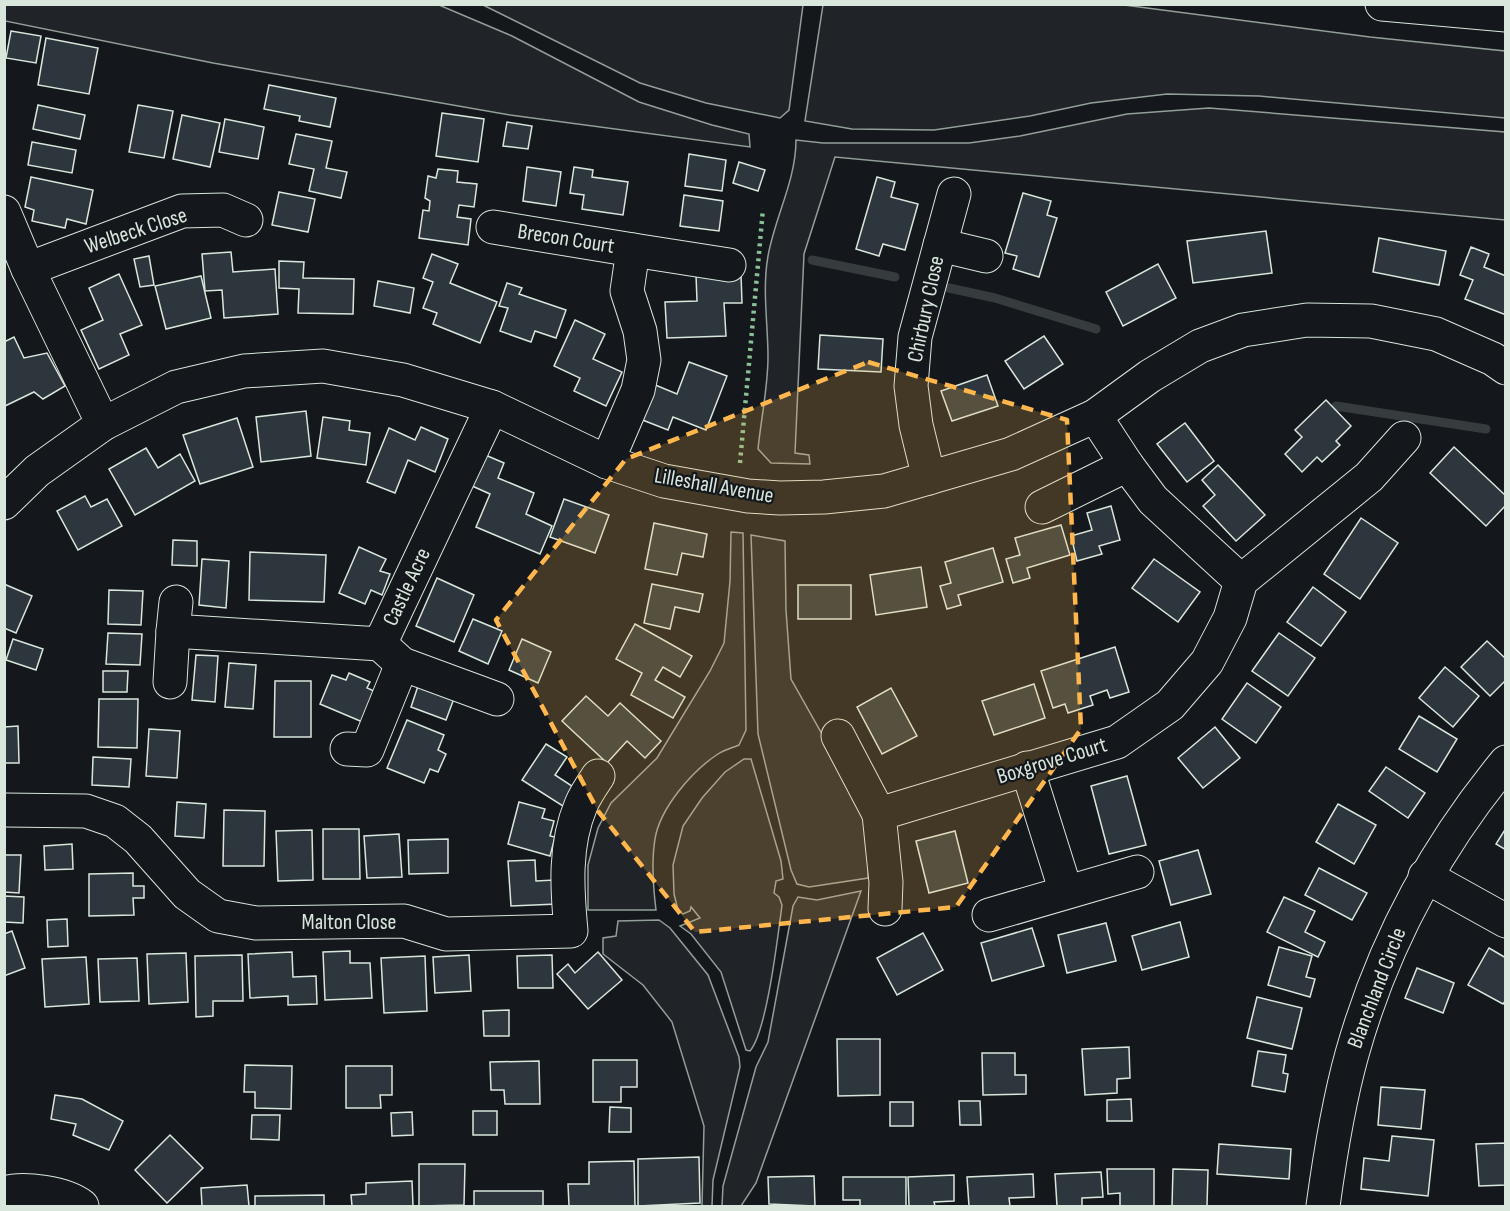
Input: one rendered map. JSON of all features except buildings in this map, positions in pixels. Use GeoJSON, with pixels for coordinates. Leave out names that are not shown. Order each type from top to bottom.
{"type":"FeatureCollection","features":[{"type":"Feature","properties":{"kind":"street"},"geometry":{"type":"LineString","coordinates":[[1382,4],[1506,15]]}},
{"type":"Feature","properties":{"kind":"street","name":"Chirbury Close"},"geometry":{"type":"LineString","coordinates":[[929,478],[916,424],[911,386],[915,338],[954,194]]}},
{"type":"Feature","properties":{"kind":"street","name":"Welbeck Close"},"geometry":{"type":"LineString","coordinates":[[28,269],[182,211],[223,210],[246,220]]}},
{"type":"Feature","properties":{"kind":"street"},"geometry":{"type":"LineString","coordinates":[[4,212],[28,269],[103,424]]}},
{"type":"Feature","properties":{"kind":"street","name":"Brecon Court"},"geometry":{"type":"LineString","coordinates":[[493,227],[633,250],[627,291],[640,331],[644,360],[638,390],[607,462]]}},
{"type":"Feature","properties":{"kind":"street","name":"Chirbury Close"},"geometry":{"type":"LineString","coordinates":[[940,245],[986,256]]}},
{"type":"Feature","properties":{"kind":"street"},"geometry":{"type":"LineString","coordinates":[[633,250],[729,265]]}},
{"type":"Feature","properties":{"kind":"street","name":"Lilleshall Avenue"},"geometry":{"type":"LineString","coordinates":[[4,503],[37,471],[103,424],[176,387],[244,371],[323,366],[403,380],[492,407],[607,462],[664,481],[739,494],[780,498],[824,497],[884,491],[1011,454],[1095,416],[1150,376],[1200,346],[1244,330],[1307,320],[1371,321],[1436,334],[1493,359],[1506,368]]}},
{"type":"Feature","properties":{"kind":"street","name":"Castle Acre"},"geometry":{"type":"LineString","coordinates":[[170,682],[175,617],[391,654],[492,407]]}},
{"type":"Feature","properties":{"kind":"street"},"geometry":{"type":"LineString","coordinates":[[1095,416],[1127,465],[1154,500],[1241,581],[1369,477],[1404,438]]}},
{"type":"Feature","properties":{"kind":"street"},"geometry":{"type":"LineString","coordinates":[[1042,507],[1127,465]]}},
{"type":"Feature","properties":{"kind":"street","name":"Boxgrove Court"},"geometry":{"type":"LineString","coordinates":[[879,814],[1117,741],[1170,705],[1208,662],[1230,618],[1241,581]]}},
{"type":"Feature","properties":{"kind":"street"},"geometry":{"type":"LineString","coordinates":[[347,749],[367,750],[391,654],[497,699]]}},
{"type":"Feature","properties":{"kind":"street"},"geometry":{"type":"LineString","coordinates":[[838,736],[879,814],[886,882],[885,909]]}},
{"type":"Feature","properties":{"kind":"street","name":"Blanchland Circle"},"geometry":{"type":"LineString","coordinates":[[1323,1206],[1335,1127],[1352,1054],[1380,969],[1425,876],[1481,791],[1506,762]]}},
{"type":"Feature","properties":{"kind":"street"},"geometry":{"type":"LineString","coordinates":[[1027,768],[1066,892]]}},
{"type":"Feature","properties":{"kind":"street","name":"Malton Close"},"geometry":{"type":"LineString","coordinates":[[4,810],[86,811],[115,821],[138,839],[187,894],[218,916],[256,923],[404,921],[446,934],[571,931],[567,880],[570,839],[581,804],[598,776]]}},
{"type":"Feature","properties":{"kind":"street"},"geometry":{"type":"LineString","coordinates":[[990,915],[1137,872]]}},
{"type":"Feature","properties":{"kind":"street"},"geometry":{"type":"LineString","coordinates":[[1425,876],[1506,921]]}},
{"type":"Feature","properties":{"kind":"street"},"geometry":{"type":"LineString","coordinates":[[6,1186],[44,1192],[82,1206]]}},
{"type":"Feature","properties":{"kind":"highlighted area"},"geometry":{"type":"Polygon","coordinates":[[[868,362],[1067,420],[1081,729],[956,907],[695,932],[598,811],[496,620],[626,459],[868,362]]]}},
{"type":"Feature","properties":{"kind":"shaded area"},"geometry":{"type":"Polygon","coordinates":[[[4,5],[439,5],[512,36],[639,102],[749,134],[750,147],[510,115],[213,63],[5,21],[4,5]]]}},
{"type":"Feature","properties":{"kind":"shaded area"},"geometry":{"type":"Polygon","coordinates":[[[483,5],[803,5],[789,110],[780,118],[706,103],[640,83],[483,5]]]}},
{"type":"Feature","properties":{"kind":"shaded area"},"geometry":{"type":"Polygon","coordinates":[[[823,5],[1124,5],[1370,37],[1505,51],[1505,118],[1259,96],[1167,94],[1091,103],[1030,116],[934,130],[852,129],[805,121],[823,5]]]}},
{"type":"Feature","properties":{"kind":"shaded area"},"geometry":{"type":"Polygon","coordinates":[[[1209,108],[1505,132],[1505,220],[835,157],[804,254],[795,453],[809,455],[810,464],[771,463],[758,449],[768,368],[766,269],[771,241],[793,170],[796,140],[823,143],[969,143],[1020,136],[1127,114],[1209,108]]]}},
{"type":"Feature","properties":{"kind":"shaded area"},"geometry":{"type":"Polygon","coordinates":[[[731,532],[743,533],[746,730],[739,745],[718,754],[688,780],[663,815],[655,839],[653,857],[656,910],[588,910],[588,865],[598,828],[611,803],[657,758],[710,671],[724,643],[730,581],[731,532]]]}},
{"type":"Feature","properties":{"kind":"shaded area"},"geometry":{"type":"Polygon","coordinates":[[[751,535],[785,541],[786,610],[791,679],[871,821],[868,878],[809,887],[797,884],[791,870],[758,734],[751,535]]]}},
{"type":"Feature","properties":{"kind":"shaded area"},"geometry":{"type":"Polygon","coordinates":[[[744,759],[751,759],[781,861],[783,879],[776,881],[774,893],[779,897],[782,905],[767,1004],[762,1024],[750,1051],[746,1050],[721,972],[691,934],[680,926],[700,918],[691,907],[690,911],[683,914],[678,910],[674,894],[673,865],[683,826],[702,798],[725,772],[744,759]]]}},
{"type":"Feature","properties":{"kind":"shaded area"},"geometry":{"type":"Polygon","coordinates":[[[861,891],[756,1183],[741,1206],[722,1206],[723,1186],[756,1067],[768,1042],[793,906],[798,897],[817,900],[861,891]]]}},
{"type":"Feature","properties":{"kind":"shaded area"},"geometry":{"type":"Polygon","coordinates":[[[659,920],[670,928],[708,975],[739,1057],[740,1067],[713,1180],[712,1206],[702,1206],[704,1126],[672,1022],[643,985],[603,954],[603,938],[616,936],[618,921],[659,920]]]}},
{"type":"Feature","properties":{"kind":"waterway"},"geometry":{"type":"LineString","coordinates":[[812,260],[895,277]]}},
{"type":"Feature","properties":{"kind":"waterway"},"geometry":{"type":"LineString","coordinates":[[949,288],[995,298],[1096,329]]}},
{"type":"Feature","properties":{"kind":"waterway"},"geometry":{"type":"LineString","coordinates":[[1336,406],[1486,429]]}},
{"type":"Feature","properties":{"kind":"hedge"},"geometry":{"type":"LineString","coordinates":[[740,463],[763,209]]}}]}
